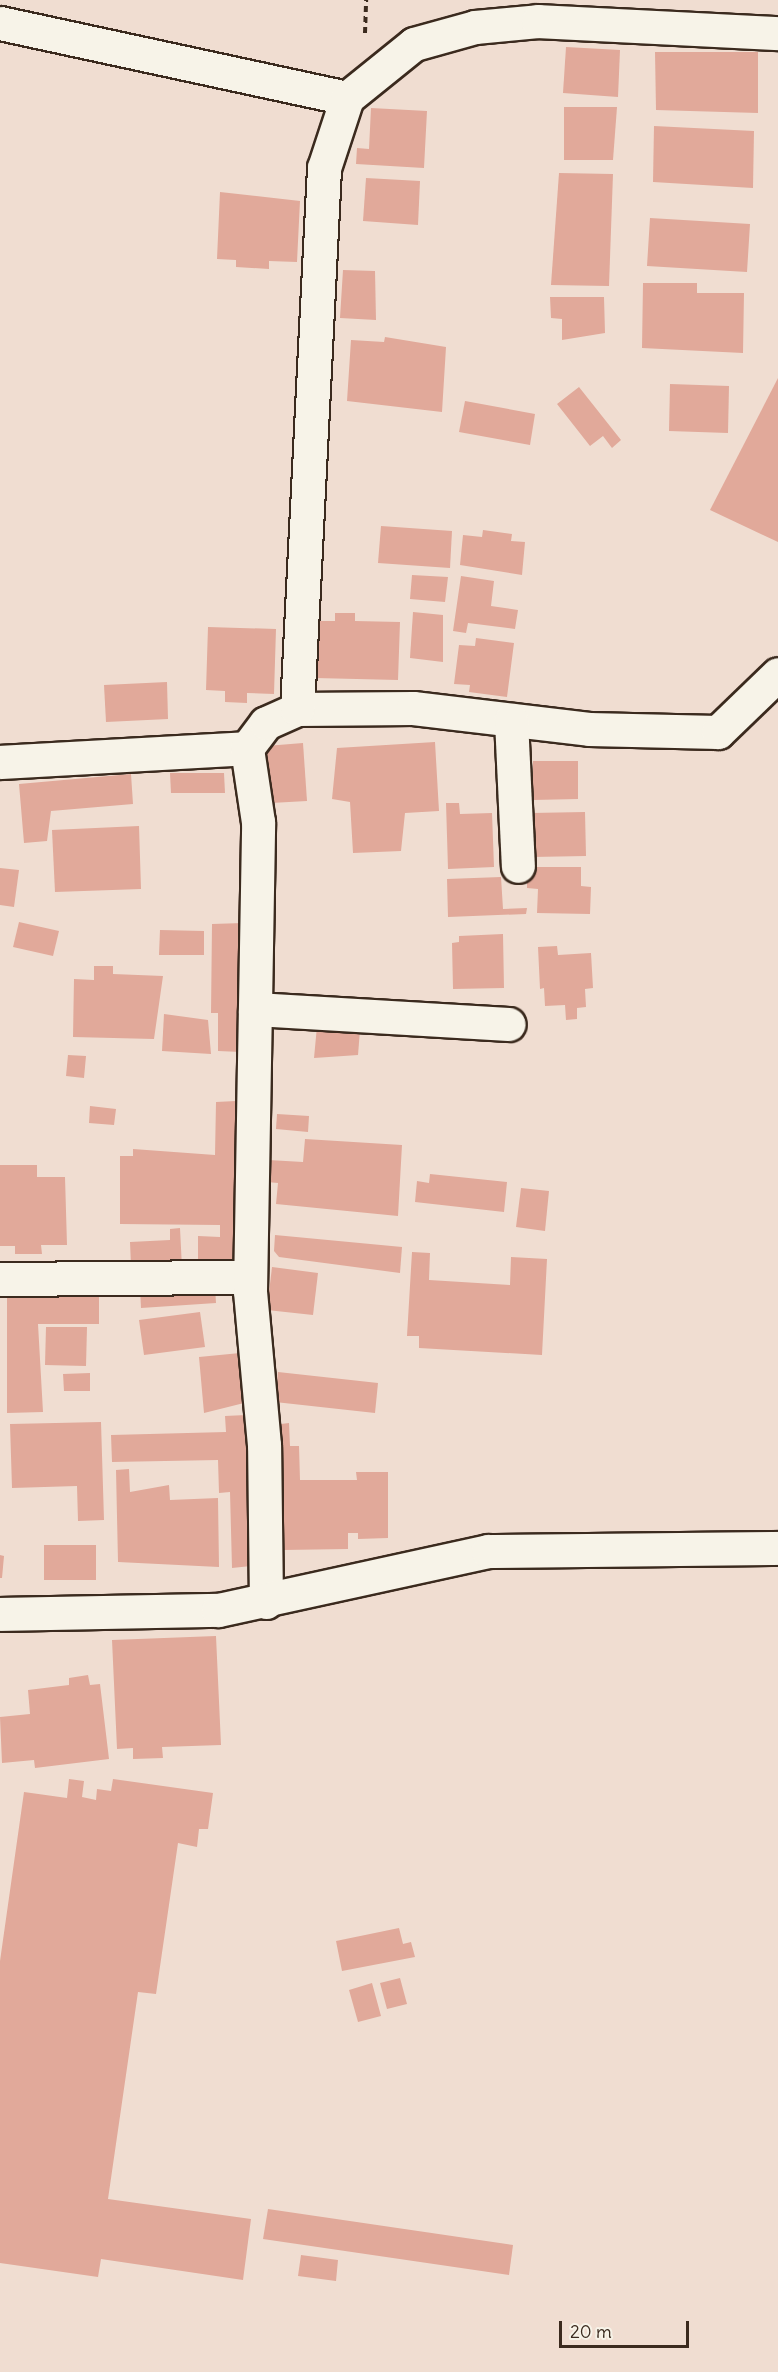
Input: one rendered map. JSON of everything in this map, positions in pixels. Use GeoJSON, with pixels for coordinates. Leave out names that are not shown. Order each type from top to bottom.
{"type":"FeatureCollection","features":[{"type":"Feature","properties":{"kind":"street"},"geometry":{"type":"LineString","coordinates":[[297,708],[324,168],[347,98],[414,44],[475,27],[538,21],[778,33]]}},
{"type":"Feature","properties":{"kind":"street"},"geometry":{"type":"LineString","coordinates":[[0,23],[347,98]]}},
{"type":"Feature","properties":{"kind":"street"},"geometry":{"type":"LineString","coordinates":[[266,1602],[264,1445],[250,1277],[258,822],[246,748],[266,723],[297,708],[413,708],[588,729],[718,732],[778,674]]}},
{"type":"Feature","properties":{"kind":"street"},"geometry":{"type":"LineString","coordinates":[[511,720],[518,866]]}},
{"type":"Feature","properties":{"kind":"street"},"geometry":{"type":"LineString","coordinates":[[0,762],[246,748]]}},
{"type":"Feature","properties":{"kind":"street"},"geometry":{"type":"LineString","coordinates":[[255,1009],[509,1024]]}},
{"type":"Feature","properties":{"kind":"street"},"geometry":{"type":"LineString","coordinates":[[0,1279],[250,1277]]}},
{"type":"Feature","properties":{"kind":"street"},"geometry":{"type":"LineString","coordinates":[[0,1614],[218,1610],[266,1602],[334,1581],[488,1551],[778,1548]]}},
{"type":"Feature","properties":{"kind":"building"},"geometry":{"type":"Polygon","coordinates":[[[566,47],[620,50],[618,97],[563,93],[566,47]]]}},
{"type":"Feature","properties":{"kind":"building"},"geometry":{"type":"Polygon","coordinates":[[[655,52],[758,52],[758,113],[656,110],[655,52]]]}},
{"type":"Feature","properties":{"kind":"building"},"geometry":{"type":"Polygon","coordinates":[[[564,107],[617,107],[613,160],[564,160],[564,107]]]}},
{"type":"Feature","properties":{"kind":"building"},"geometry":{"type":"Polygon","coordinates":[[[371,108],[427,111],[424,168],[356,164],[357,148],[369,149],[371,108]]]}},
{"type":"Feature","properties":{"kind":"building"},"geometry":{"type":"Polygon","coordinates":[[[654,126],[754,131],[753,188],[653,182],[654,126]]]}},
{"type":"Feature","properties":{"kind":"building"},"geometry":{"type":"Polygon","coordinates":[[[559,173],[613,174],[609,286],[551,285],[559,173]]]}},
{"type":"Feature","properties":{"kind":"building"},"geometry":{"type":"Polygon","coordinates":[[[366,178],[420,181],[418,225],[363,221],[366,178]]]}},
{"type":"Feature","properties":{"kind":"building"},"geometry":{"type":"Polygon","coordinates":[[[220,192],[300,201],[297,262],[269,261],[269,269],[236,267],[236,260],[217,259],[220,192]]]}},
{"type":"Feature","properties":{"kind":"building"},"geometry":{"type":"Polygon","coordinates":[[[650,218],[750,224],[747,272],[647,266],[650,218]]]}},
{"type":"Feature","properties":{"kind":"building"},"geometry":{"type":"Polygon","coordinates":[[[343,270],[375,271],[376,320],[340,318],[343,270]]]}},
{"type":"Feature","properties":{"kind":"building"},"geometry":{"type":"Polygon","coordinates":[[[643,283],[697,283],[697,293],[744,293],[743,353],[642,348],[643,283]]]}},
{"type":"Feature","properties":{"kind":"building"},"geometry":{"type":"Polygon","coordinates":[[[550,297],[604,297],[605,333],[562,340],[562,319],[551,318],[550,297]]]}},
{"type":"Feature","properties":{"kind":"building"},"geometry":{"type":"Polygon","coordinates":[[[385,337],[446,347],[442,412],[347,401],[351,340],[384,342],[385,337]]]}},
{"type":"Feature","properties":{"kind":"building"},"geometry":{"type":"Polygon","coordinates":[[[778,378],[778,542],[710,510],[778,378]]]}},
{"type":"Feature","properties":{"kind":"building"},"geometry":{"type":"Polygon","coordinates":[[[670,384],[729,386],[728,433],[669,431],[670,384]]]}},
{"type":"Feature","properties":{"kind":"building"},"geometry":{"type":"Polygon","coordinates":[[[579,387],[621,440],[612,448],[603,436],[590,446],[557,404],[579,387]]]}},
{"type":"Feature","properties":{"kind":"building"},"geometry":{"type":"Polygon","coordinates":[[[465,401],[535,414],[530,445],[459,432],[465,401]]]}},
{"type":"Feature","properties":{"kind":"building"},"geometry":{"type":"Polygon","coordinates":[[[381,526],[452,531],[450,568],[378,563],[381,526]]]}},
{"type":"Feature","properties":{"kind":"building"},"geometry":{"type":"Polygon","coordinates":[[[483,530],[512,534],[511,541],[525,542],[522,575],[460,565],[463,535],[482,537],[483,530]]]}},
{"type":"Feature","properties":{"kind":"building"},"geometry":{"type":"Polygon","coordinates":[[[412,575],[448,577],[445,602],[410,599],[412,575]]]}},
{"type":"Feature","properties":{"kind":"building"},"geometry":{"type":"Polygon","coordinates":[[[461,576],[494,581],[491,606],[518,610],[515,629],[468,623],[466,633],[453,631],[461,576]]]}},
{"type":"Feature","properties":{"kind":"building"},"geometry":{"type":"Polygon","coordinates":[[[413,612],[443,615],[443,662],[410,658],[413,612]]]}},
{"type":"Feature","properties":{"kind":"building"},"geometry":{"type":"Polygon","coordinates":[[[335,613],[355,613],[355,621],[400,622],[398,680],[315,678],[308,621],[335,621],[335,613]]]}},
{"type":"Feature","properties":{"kind":"building"},"geometry":{"type":"Polygon","coordinates":[[[208,627],[276,629],[274,694],[247,693],[247,703],[225,702],[225,691],[206,690],[208,627]]]}},
{"type":"Feature","properties":{"kind":"building"},"geometry":{"type":"Polygon","coordinates":[[[476,638],[514,643],[507,697],[469,692],[470,685],[454,684],[459,645],[475,646],[476,638]]]}},
{"type":"Feature","properties":{"kind":"building"},"geometry":{"type":"Polygon","coordinates":[[[167,682],[168,719],[106,722],[104,685],[167,682]]]}},
{"type":"Feature","properties":{"kind":"building"},"geometry":{"type":"Polygon","coordinates":[[[435,742],[439,811],[405,813],[401,851],[353,853],[350,802],[332,799],[337,748],[435,742]]]}},
{"type":"Feature","properties":{"kind":"building"},"geometry":{"type":"Polygon","coordinates":[[[303,743],[307,801],[271,803],[266,746],[303,743]]]}},
{"type":"Feature","properties":{"kind":"building"},"geometry":{"type":"Polygon","coordinates":[[[533,761],[578,761],[578,799],[533,800],[533,761]]]}},
{"type":"Feature","properties":{"kind":"building"},"geometry":{"type":"Polygon","coordinates":[[[170,773],[224,773],[225,793],[171,793],[170,773]]]}},
{"type":"Feature","properties":{"kind":"building"},"geometry":{"type":"Polygon","coordinates":[[[131,774],[133,804],[51,811],[47,841],[24,843],[19,784],[131,774]]]}},
{"type":"Feature","properties":{"kind":"building"},"geometry":{"type":"Polygon","coordinates":[[[446,803],[459,803],[460,814],[492,813],[494,867],[448,869],[446,803]]]}},
{"type":"Feature","properties":{"kind":"building"},"geometry":{"type":"Polygon","coordinates":[[[585,812],[586,856],[532,857],[531,813],[585,812]]]}},
{"type":"Feature","properties":{"kind":"building"},"geometry":{"type":"Polygon","coordinates":[[[139,826],[141,889],[55,892],[52,830],[139,826]]]}},
{"type":"Feature","properties":{"kind":"building"},"geometry":{"type":"Polygon","coordinates":[[[527,867],[581,867],[581,886],[591,887],[590,914],[537,913],[538,889],[527,888],[527,867]]]}},
{"type":"Feature","properties":{"kind":"building"},"geometry":{"type":"Polygon","coordinates":[[[0,868],[19,870],[14,907],[0,905],[0,868]]]}},
{"type":"Feature","properties":{"kind":"building"},"geometry":{"type":"Polygon","coordinates":[[[501,877],[503,909],[527,908],[526,914],[448,917],[447,879],[501,877]]]}},
{"type":"Feature","properties":{"kind":"building"},"geometry":{"type":"Polygon","coordinates":[[[19,922],[59,931],[53,956],[13,947],[19,922]]]}},
{"type":"Feature","properties":{"kind":"building"},"geometry":{"type":"Polygon","coordinates":[[[243,923],[241,1052],[218,1051],[218,1013],[211,1013],[212,924],[243,923]]]}},
{"type":"Feature","properties":{"kind":"building"},"geometry":{"type":"Polygon","coordinates":[[[160,930],[204,931],[204,955],[159,955],[160,930]]]}},
{"type":"Feature","properties":{"kind":"building"},"geometry":{"type":"Polygon","coordinates":[[[503,934],[504,988],[453,989],[452,943],[459,942],[459,936],[503,934]]]}},
{"type":"Feature","properties":{"kind":"building"},"geometry":{"type":"Polygon","coordinates":[[[557,946],[558,955],[591,953],[593,988],[585,989],[586,1007],[577,1008],[577,1019],[566,1020],[565,1005],[545,1006],[544,988],[540,989],[538,947],[557,946]]]}},
{"type":"Feature","properties":{"kind":"building"},"geometry":{"type":"Polygon","coordinates":[[[94,966],[113,966],[113,974],[163,976],[154,1039],[73,1037],[74,979],[94,980],[94,966]]]}},
{"type":"Feature","properties":{"kind":"building"},"geometry":{"type":"Polygon","coordinates":[[[164,1014],[208,1020],[211,1054],[162,1051],[164,1014]]]}},
{"type":"Feature","properties":{"kind":"building"},"geometry":{"type":"Polygon","coordinates":[[[317,1026],[360,1030],[358,1055],[314,1058],[317,1026]]]}},
{"type":"Feature","properties":{"kind":"building"},"geometry":{"type":"Polygon","coordinates":[[[68,1055],[86,1056],[84,1078],[66,1076],[68,1055]]]}},
{"type":"Feature","properties":{"kind":"building"},"geometry":{"type":"Polygon","coordinates":[[[236,1101],[235,1260],[198,1259],[198,1236],[220,1237],[220,1225],[120,1224],[120,1156],[133,1156],[133,1149],[215,1155],[216,1102],[236,1101]]]}},
{"type":"Feature","properties":{"kind":"building"},"geometry":{"type":"Polygon","coordinates":[[[90,1106],[116,1109],[114,1125],[89,1123],[90,1106]]]}},
{"type":"Feature","properties":{"kind":"building"},"geometry":{"type":"Polygon","coordinates":[[[277,1114],[309,1116],[308,1132],[276,1129],[277,1114]]]}},
{"type":"Feature","properties":{"kind":"building"},"geometry":{"type":"Polygon","coordinates":[[[305,1139],[402,1145],[398,1216],[276,1204],[278,1183],[267,1182],[268,1160],[303,1162],[305,1139]]]}},
{"type":"Feature","properties":{"kind":"building"},"geometry":{"type":"Polygon","coordinates":[[[0,1165],[37,1165],[37,1177],[65,1177],[67,1245],[41,1245],[42,1254],[15,1254],[15,1246],[0,1246],[0,1165]]]}},
{"type":"Feature","properties":{"kind":"building"},"geometry":{"type":"Polygon","coordinates":[[[430,1174],[507,1182],[504,1212],[415,1202],[417,1181],[429,1183],[430,1174]]]}},
{"type":"Feature","properties":{"kind":"building"},"geometry":{"type":"Polygon","coordinates":[[[521,1188],[549,1191],[545,1231],[516,1227],[521,1188]]]}},
{"type":"Feature","properties":{"kind":"building"},"geometry":{"type":"Polygon","coordinates":[[[180,1228],[182,1268],[131,1266],[130,1242],[170,1240],[170,1229],[180,1228]]]}},
{"type":"Feature","properties":{"kind":"building"},"geometry":{"type":"Polygon","coordinates":[[[275,1235],[402,1247],[400,1273],[279,1257],[274,1251],[275,1235]]]}},
{"type":"Feature","properties":{"kind":"building"},"geometry":{"type":"Polygon","coordinates":[[[412,1252],[430,1253],[429,1280],[510,1285],[511,1257],[547,1259],[542,1355],[419,1348],[419,1336],[407,1336],[412,1252]]]}},
{"type":"Feature","properties":{"kind":"building"},"geometry":{"type":"Polygon","coordinates":[[[272,1267],[318,1273],[313,1315],[267,1310],[272,1267]]]}},
{"type":"Feature","properties":{"kind":"building"},"geometry":{"type":"Polygon","coordinates":[[[140,1288],[215,1288],[216,1303],[141,1308],[140,1288]]]}},
{"type":"Feature","properties":{"kind":"building"},"geometry":{"type":"Polygon","coordinates":[[[7,1296],[99,1296],[99,1324],[38,1324],[43,1412],[7,1413],[7,1296]]]}},
{"type":"Feature","properties":{"kind":"building"},"geometry":{"type":"Polygon","coordinates":[[[200,1312],[205,1347],[144,1355],[139,1320],[200,1312]]]}},
{"type":"Feature","properties":{"kind":"building"},"geometry":{"type":"Polygon","coordinates":[[[46,1327],[87,1327],[86,1366],[45,1365],[46,1327]]]}},
{"type":"Feature","properties":{"kind":"building"},"geometry":{"type":"Polygon","coordinates":[[[240,1353],[244,1403],[204,1413],[199,1357],[240,1353]]]}},
{"type":"Feature","properties":{"kind":"building"},"geometry":{"type":"Polygon","coordinates":[[[278,1372],[378,1383],[375,1413],[275,1402],[278,1372]]]}},
{"type":"Feature","properties":{"kind":"building"},"geometry":{"type":"Polygon","coordinates":[[[90,1373],[90,1391],[64,1391],[63,1374],[90,1373]]]}},
{"type":"Feature","properties":{"kind":"building"},"geometry":{"type":"Polygon","coordinates":[[[246,1415],[251,1566],[232,1568],[230,1492],[219,1493],[218,1460],[112,1462],[111,1435],[226,1432],[225,1416],[246,1415]]]}},
{"type":"Feature","properties":{"kind":"building"},"geometry":{"type":"Polygon","coordinates":[[[101,1422],[104,1520],[78,1521],[77,1486],[12,1488],[10,1424],[101,1422]]]}},
{"type":"Feature","properties":{"kind":"building"},"geometry":{"type":"Polygon","coordinates":[[[289,1423],[290,1446],[299,1446],[300,1480],[357,1480],[356,1472],[388,1472],[388,1538],[358,1539],[358,1533],[348,1533],[348,1549],[283,1550],[281,1424],[289,1423]]]}},
{"type":"Feature","properties":{"kind":"building"},"geometry":{"type":"Polygon","coordinates":[[[129,1469],[130,1492],[169,1485],[170,1500],[218,1498],[219,1567],[118,1562],[116,1470],[129,1469]]]}},
{"type":"Feature","properties":{"kind":"building"},"geometry":{"type":"Polygon","coordinates":[[[44,1545],[96,1545],[96,1580],[44,1580],[44,1545]]]}},
{"type":"Feature","properties":{"kind":"building"},"geometry":{"type":"Polygon","coordinates":[[[0,1555],[4,1556],[2,1578],[0,1578],[0,1555]]]}},
{"type":"Feature","properties":{"kind":"building"},"geometry":{"type":"Polygon","coordinates":[[[216,1636],[221,1745],[162,1747],[163,1758],[133,1759],[133,1748],[117,1749],[112,1640],[216,1636]]]}},
{"type":"Feature","properties":{"kind":"building"},"geometry":{"type":"Polygon","coordinates":[[[88,1675],[90,1685],[100,1684],[109,1759],[35,1768],[34,1760],[2,1763],[0,1717],[30,1714],[28,1690],[69,1685],[69,1678],[88,1675]]]}},
{"type":"Feature","properties":{"kind":"building"},"geometry":{"type":"Polygon","coordinates":[[[69,1779],[84,1781],[82,1797],[96,1800],[97,1789],[111,1791],[113,1779],[213,1793],[208,1829],[199,1829],[197,1847],[178,1843],[156,1994],[138,1992],[108,2199],[251,2219],[243,2280],[101,2259],[98,2277],[0,2263],[0,1961],[24,1792],[67,1798],[69,1779]]]}},
{"type":"Feature","properties":{"kind":"building"},"geometry":{"type":"Polygon","coordinates":[[[399,1928],[403,1944],[411,1942],[415,1957],[342,1971],[336,1941],[399,1928]]]}},
{"type":"Feature","properties":{"kind":"building"},"geometry":{"type":"Polygon","coordinates":[[[400,1978],[407,2004],[387,2009],[380,1983],[400,1978]]]}},
{"type":"Feature","properties":{"kind":"building"},"geometry":{"type":"Polygon","coordinates":[[[372,1983],[381,2016],[358,2022],[349,1990],[372,1983]]]}},
{"type":"Feature","properties":{"kind":"building"},"geometry":{"type":"Polygon","coordinates":[[[268,2209],[513,2245],[509,2275],[263,2239],[268,2209]]]}},
{"type":"Feature","properties":{"kind":"building"},"geometry":{"type":"Polygon","coordinates":[[[301,2255],[338,2260],[336,2281],[298,2276],[301,2255]]]}}]}
